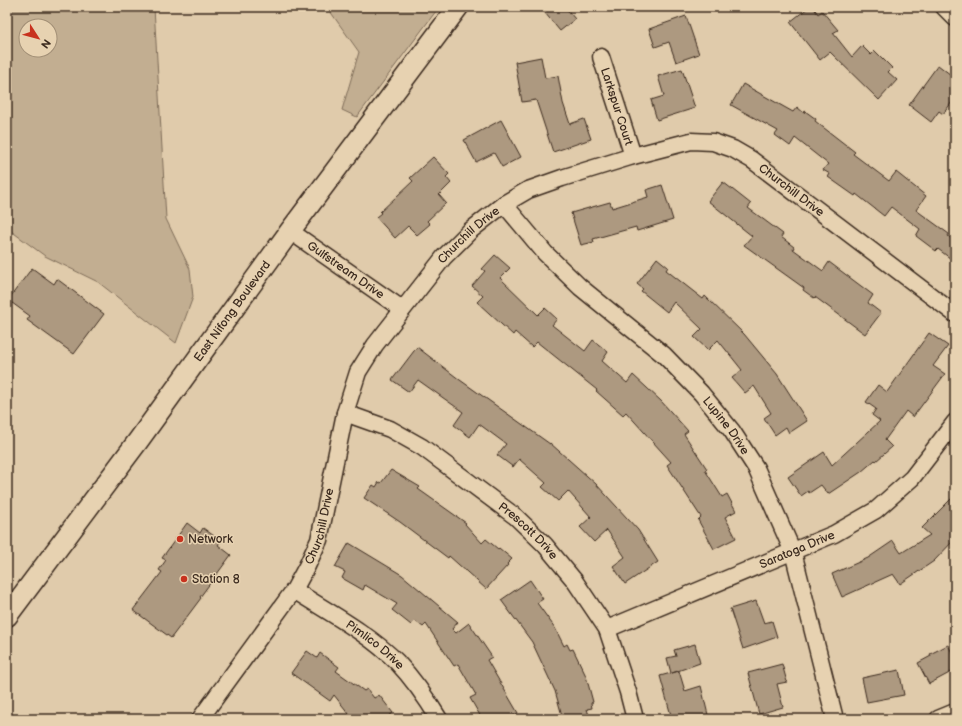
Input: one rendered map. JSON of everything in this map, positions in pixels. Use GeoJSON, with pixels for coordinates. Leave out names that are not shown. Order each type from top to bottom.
{"type":"FeatureCollection","features":[{"type":"Feature","properties":{"kind":"street","name":"East Nifong Boulevard"},"geometry":{"type":"LineString","coordinates":[[7,616],[134,447],[290,231],[458,7]]}},
{"type":"Feature","properties":{"kind":"street"},"geometry":{"type":"LineString","coordinates":[[944,7],[955,18]]}},
{"type":"Feature","properties":{"kind":"street","name":"Larkspur Court"},"geometry":{"type":"LineString","coordinates":[[601,57],[633,156]]}},
{"type":"Feature","properties":{"kind":"street","name":"Churchill Drive"},"geometry":{"type":"LineString","coordinates":[[200,719],[294,590],[319,540],[345,412],[358,372],[375,345],[444,257],[471,230],[504,204],[528,190],[633,156],[691,141],[713,142],[733,149],[752,160],[955,314]]}},
{"type":"Feature","properties":{"kind":"street","name":"Lupine Drive"},"geometry":{"type":"LineString","coordinates":[[504,204],[544,253],[580,287],[664,355],[705,398],[732,431],[756,468],[793,552],[835,719]]}},
{"type":"Feature","properties":{"kind":"street","name":"Gulfstream Drive"},"geometry":{"type":"LineString","coordinates":[[290,231],[402,309]]}},
{"type":"Feature","properties":{"kind":"street","name":"Prescott Drive"},"geometry":{"type":"LineString","coordinates":[[345,412],[390,429],[422,447],[516,517],[545,544],[569,574],[607,629],[628,692],[635,719]]}},
{"type":"Feature","properties":{"kind":"street","name":"Saratoga Drive"},"geometry":{"type":"LineString","coordinates":[[607,629],[834,534],[876,510],[912,478],[955,422]]}},
{"type":"Feature","properties":{"kind":"street","name":"Pimlico Drive"},"geometry":{"type":"LineString","coordinates":[[294,590],[365,636],[397,662],[427,698],[439,719]]}},
{"type":"Feature","properties":{"kind":"street"},"geometry":{"type":"LineString","coordinates":[[938,719],[955,712]]}},
{"type":"Feature","properties":{"kind":"shaded area"},"geometry":{"type":"Polygon","coordinates":[[[7,7],[154,7],[166,219],[190,269],[193,297],[176,343],[98,282],[45,256],[7,228],[7,7]]]}},
{"type":"Feature","properties":{"kind":"shaded area"},"geometry":{"type":"Polygon","coordinates":[[[327,7],[439,7],[357,117],[342,110],[359,52],[327,7]]]}},
{"type":"Feature","properties":{"kind":"building"},"geometry":{"type":"Polygon","coordinates":[[[540,7],[565,7],[575,19],[560,31],[540,7]]]}},
{"type":"Feature","properties":{"kind":"building"},"geometry":{"type":"Polygon","coordinates":[[[809,7],[813,7],[818,14],[822,11],[838,30],[833,33],[852,57],[862,46],[871,55],[875,51],[892,68],[888,72],[897,80],[879,100],[830,52],[820,60],[790,22],[809,7]]]}},
{"type":"Feature","properties":{"kind":"building"},"geometry":{"type":"Polygon","coordinates":[[[686,16],[699,54],[676,62],[669,42],[655,47],[649,29],[686,16]]]}},
{"type":"Feature","properties":{"kind":"building"},"geometry":{"type":"Polygon","coordinates":[[[541,57],[545,78],[558,76],[563,103],[570,124],[584,119],[591,139],[553,152],[536,100],[522,102],[515,62],[541,57]]]}},
{"type":"Feature","properties":{"kind":"building"},"geometry":{"type":"Polygon","coordinates":[[[938,65],[955,78],[955,98],[943,114],[939,111],[931,122],[909,105],[938,65]]]}},
{"type":"Feature","properties":{"kind":"building"},"geometry":{"type":"Polygon","coordinates":[[[682,69],[695,108],[657,120],[651,100],[664,96],[658,76],[682,69]]]}},
{"type":"Feature","properties":{"kind":"building"},"geometry":{"type":"Polygon","coordinates":[[[743,84],[793,112],[797,107],[804,113],[805,111],[816,119],[815,121],[855,152],[853,154],[889,181],[896,172],[926,196],[916,210],[949,234],[948,236],[955,241],[955,262],[938,249],[936,251],[916,236],[920,229],[891,207],[884,216],[856,194],[855,196],[828,177],[830,174],[823,170],[828,164],[795,138],[790,146],[775,135],[778,131],[731,105],[743,84]]]}},
{"type":"Feature","properties":{"kind":"building"},"geometry":{"type":"Polygon","coordinates":[[[501,120],[521,157],[502,167],[494,153],[476,162],[464,140],[501,120]]]}},
{"type":"Feature","properties":{"kind":"building"},"geometry":{"type":"Polygon","coordinates":[[[433,157],[449,174],[446,177],[451,183],[439,195],[446,203],[427,221],[430,224],[417,235],[408,226],[395,238],[376,217],[413,181],[410,178],[433,157]]]}},
{"type":"Feature","properties":{"kind":"building"},"geometry":{"type":"Polygon","coordinates":[[[723,182],[751,204],[748,208],[783,234],[781,237],[794,247],[793,249],[823,271],[829,262],[873,295],[868,303],[881,313],[865,334],[815,297],[814,298],[803,290],[804,288],[744,245],[752,236],[708,201],[723,182]]]}},
{"type":"Feature","properties":{"kind":"building"},"geometry":{"type":"Polygon","coordinates":[[[662,185],[673,220],[637,231],[636,227],[593,239],[594,242],[581,245],[571,213],[610,202],[612,208],[648,197],[646,190],[662,185]]]}},
{"type":"Feature","properties":{"kind":"building"},"geometry":{"type":"Polygon","coordinates":[[[495,255],[510,268],[500,278],[538,315],[545,308],[557,319],[552,325],[585,351],[593,340],[608,352],[602,361],[627,383],[633,375],[661,401],[688,431],[684,434],[707,469],[705,470],[722,497],[727,494],[736,511],[725,517],[736,538],[714,549],[698,520],[701,517],[667,465],[671,462],[626,412],[623,415],[596,391],[597,390],[537,342],[532,347],[515,332],[513,335],[477,302],[483,296],[472,286],[485,271],[482,269],[495,255]]]}},
{"type":"Feature","properties":{"kind":"building"},"geometry":{"type":"Polygon","coordinates":[[[657,258],[668,267],[666,270],[703,299],[705,296],[744,334],[777,374],[807,421],[789,433],[786,427],[775,435],[764,418],[771,413],[754,386],[745,393],[732,378],[742,370],[718,340],[708,350],[694,337],[702,329],[674,302],[667,312],[641,291],[643,289],[637,284],[657,258]]]}},
{"type":"Feature","properties":{"kind":"building"},"geometry":{"type":"Polygon","coordinates":[[[32,268],[54,284],[57,279],[104,314],[74,354],[27,320],[30,316],[8,300],[32,268]]]}},
{"type":"Feature","properties":{"kind":"building"},"geometry":{"type":"Polygon","coordinates":[[[929,333],[948,346],[933,366],[945,374],[913,417],[906,411],[885,440],[892,447],[876,461],[875,460],[861,472],[828,494],[821,485],[809,493],[808,491],[801,496],[788,477],[824,452],[832,465],[880,421],[872,415],[876,409],[866,402],[878,385],[887,392],[929,333]]]}},
{"type":"Feature","properties":{"kind":"building"},"geometry":{"type":"Polygon","coordinates":[[[417,347],[460,380],[550,443],[596,484],[638,530],[658,562],[625,584],[613,566],[625,557],[607,530],[594,542],[580,527],[591,517],[568,491],[558,501],[542,487],[546,483],[519,459],[513,467],[497,455],[506,444],[479,424],[470,437],[454,425],[463,412],[418,380],[409,392],[392,380],[417,347]]]}},
{"type":"Feature","properties":{"kind":"building"},"geometry":{"type":"Polygon","coordinates":[[[391,470],[420,487],[418,489],[466,523],[465,524],[482,543],[486,539],[512,559],[486,589],[449,556],[448,558],[400,522],[364,498],[373,485],[376,487],[379,482],[381,483],[391,470]]]}},
{"type":"Feature","properties":{"kind":"building"},"geometry":{"type":"Polygon","coordinates":[[[955,495],[955,539],[934,561],[900,584],[893,574],[842,597],[832,574],[868,558],[893,541],[901,553],[930,535],[922,528],[955,495]]]}},
{"type":"Feature","properties":{"kind":"building","name":"Station 8"},"geometry":{"type":"Polygon","coordinates":[[[187,523],[200,533],[203,528],[221,541],[218,545],[231,555],[171,638],[133,610],[162,572],[159,570],[166,560],[162,558],[187,523]]]}},
{"type":"Feature","properties":{"kind":"building"},"geometry":{"type":"Polygon","coordinates":[[[349,543],[402,575],[458,622],[452,629],[456,633],[469,623],[492,657],[487,660],[518,713],[508,719],[482,719],[470,698],[476,695],[458,664],[454,666],[426,624],[423,627],[415,621],[411,625],[392,610],[397,604],[365,585],[363,590],[342,578],[345,572],[335,567],[349,543]]]}},
{"type":"Feature","properties":{"kind":"building"},"geometry":{"type":"Polygon","coordinates":[[[530,580],[543,599],[537,603],[555,628],[564,646],[567,644],[570,650],[573,649],[586,676],[593,702],[591,703],[592,708],[587,709],[590,719],[563,719],[555,691],[532,642],[501,600],[530,580]]]}},
{"type":"Feature","properties":{"kind":"building"},"geometry":{"type":"Polygon","coordinates":[[[756,601],[764,623],[772,621],[777,637],[743,649],[730,609],[756,601]]]}},
{"type":"Feature","properties":{"kind":"building"},"geometry":{"type":"Polygon","coordinates":[[[695,644],[700,663],[672,673],[679,671],[685,691],[701,686],[709,719],[672,719],[660,676],[671,673],[667,658],[676,656],[674,650],[695,644]]]}},
{"type":"Feature","properties":{"kind":"building"},"geometry":{"type":"Polygon","coordinates":[[[948,645],[955,658],[955,670],[929,684],[918,663],[931,656],[930,654],[948,645]]]}},
{"type":"Feature","properties":{"kind":"building"},"geometry":{"type":"Polygon","coordinates":[[[307,651],[317,658],[320,653],[339,667],[336,671],[364,691],[367,689],[374,698],[379,695],[393,713],[385,719],[353,719],[334,695],[330,701],[291,673],[307,651]]]}},
{"type":"Feature","properties":{"kind":"building"},"geometry":{"type":"Polygon","coordinates":[[[782,664],[787,682],[777,684],[783,707],[759,714],[748,673],[782,664]]]}},
{"type":"Feature","properties":{"kind":"building"},"geometry":{"type":"Polygon","coordinates":[[[899,670],[904,695],[867,702],[862,678],[899,670]]]}},
{"type":"Feature","properties":{"kind":"place","name":"Network"},"geometry":{"type":"Point","coordinates":[180,539]}},
{"type":"Feature","properties":{"kind":"place","name":"Station 8"},"geometry":{"type":"Point","coordinates":[184,579]}}]}
